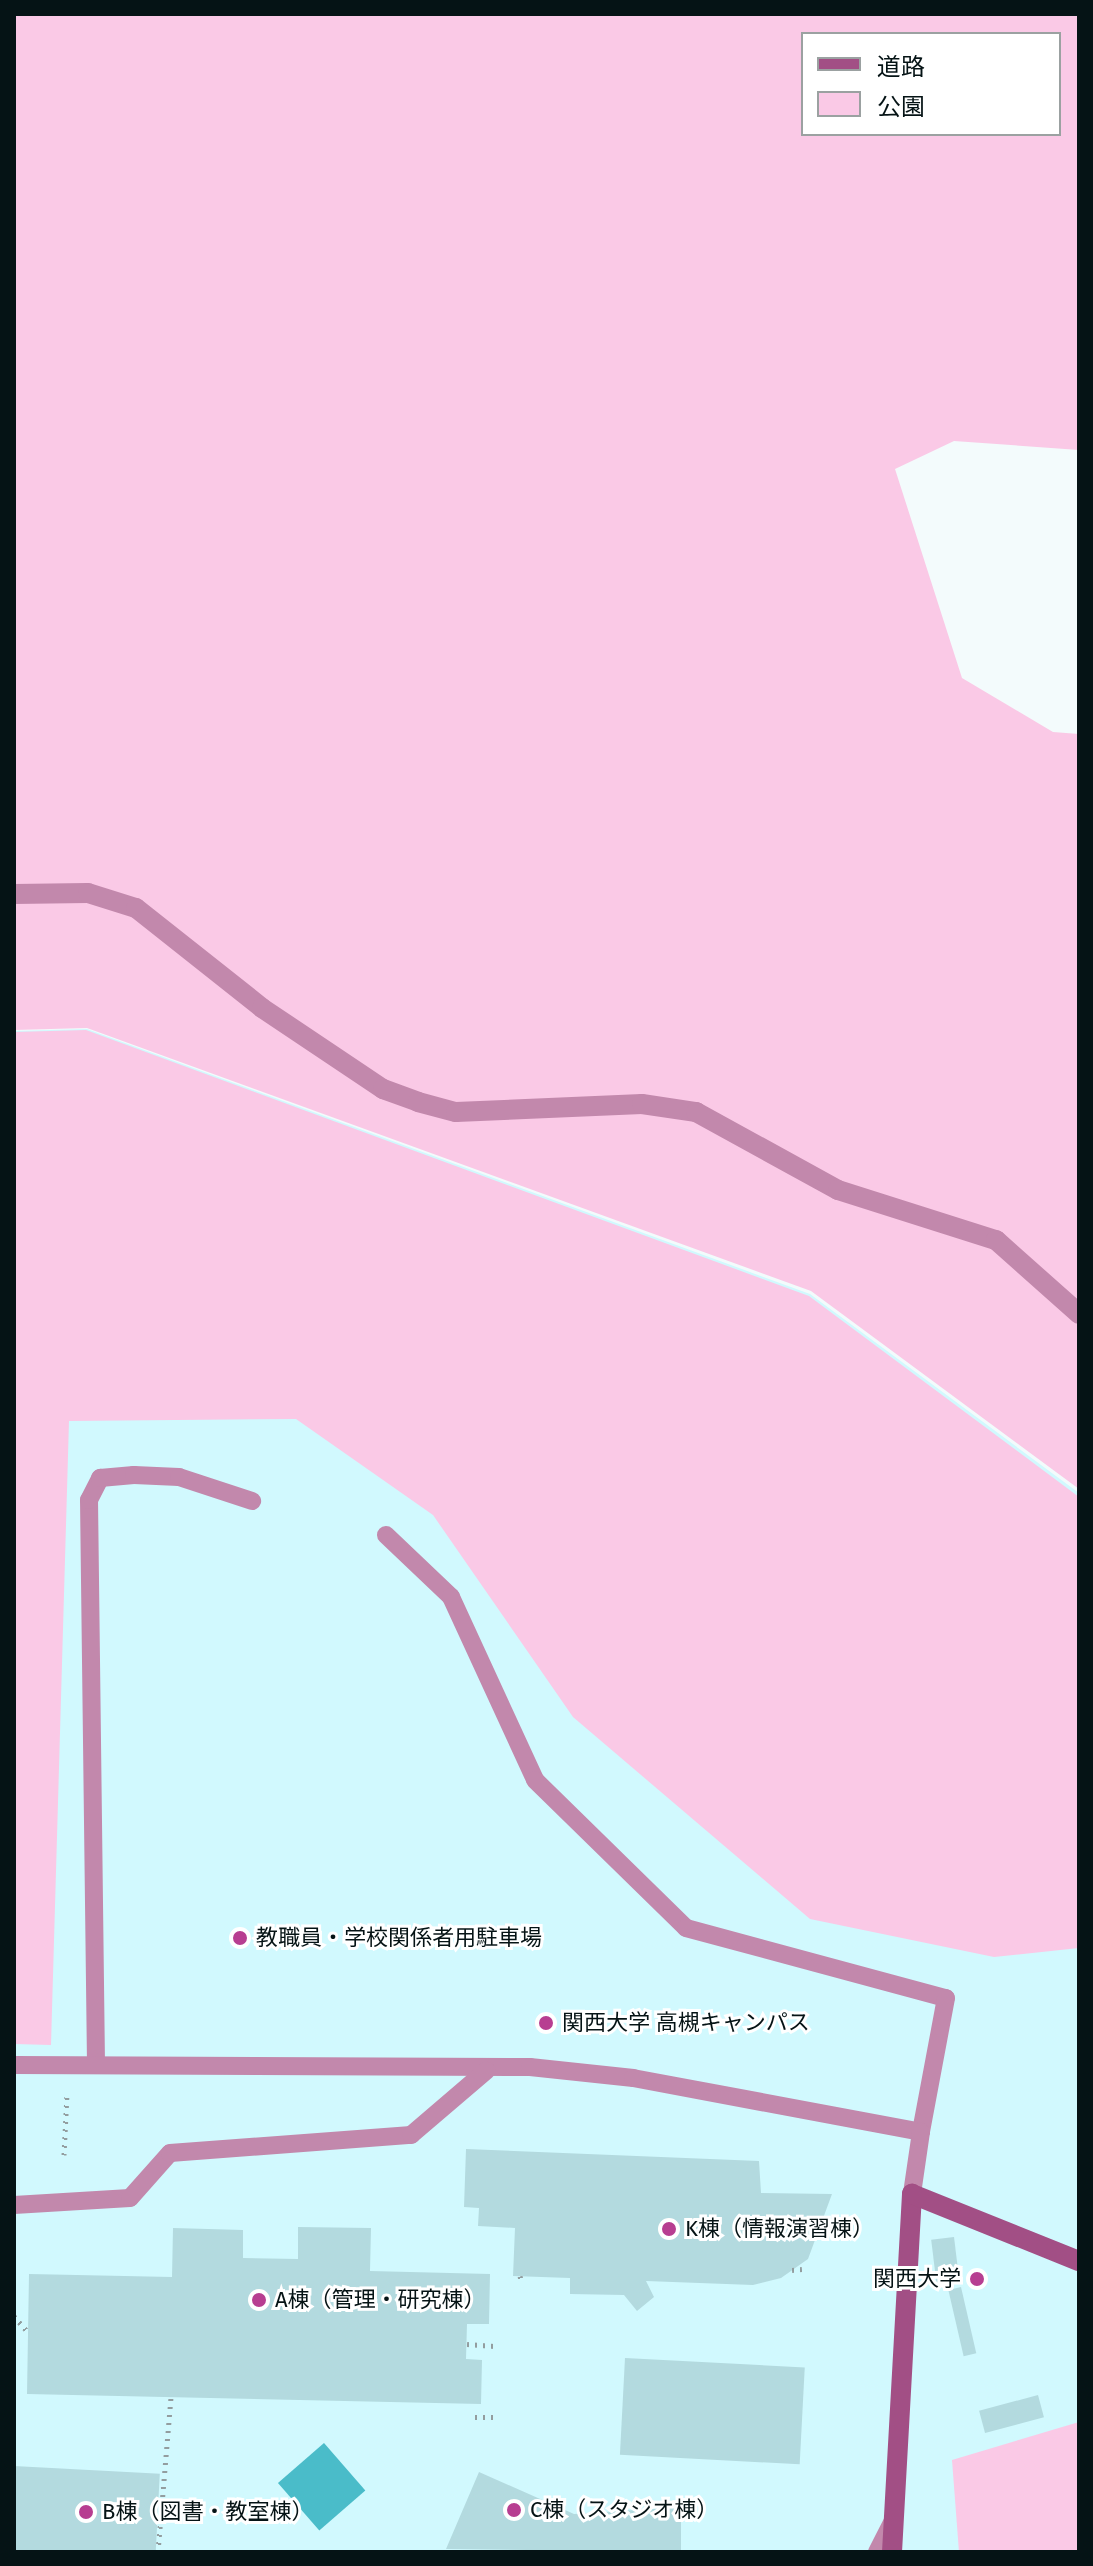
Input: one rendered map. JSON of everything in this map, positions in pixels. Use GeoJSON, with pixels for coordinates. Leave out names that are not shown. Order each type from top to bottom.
{"type":"FeatureCollection","features":[{"type":"Feature","properties":{"kind":"street"},"geometry":{"type":"LineString","coordinates":[[14,894],[88,893],[136,908],[262,1008],[383,1089],[418,1102],[456,1112],[642,1104],[696,1112],[838,1190],[996,1240],[1079,1314]]}},
{"type":"Feature","properties":{"kind":"street"},"geometry":{"type":"LineString","coordinates":[[892,2552],[912,2194],[1079,2261]]}},
{"type":"Feature","properties":{"kind":"lane"},"geometry":{"type":"LineString","coordinates":[[96,2064],[89,1500],[100,1478],[134,1475],[179,1477],[252,1501]]}},
{"type":"Feature","properties":{"kind":"lane"},"geometry":{"type":"LineString","coordinates":[[386,1535],[451,1597],[535,1780],[686,1928],[946,1998],[912,2194]]}},
{"type":"Feature","properties":{"kind":"lane"},"geometry":{"type":"LineString","coordinates":[[14,2065],[486,2071],[530,2067],[633,2078],[921,2132]]}},
{"type":"Feature","properties":{"kind":"lane"},"geometry":{"type":"LineString","coordinates":[[14,2205],[130,2198],[170,2153],[411,2135],[486,2071]]}},
{"type":"Feature","properties":{"kind":"lane"},"geometry":{"type":"LineString","coordinates":[[877,2552],[894,2519]]}},
{"type":"Feature","properties":{"kind":"path"},"geometry":{"type":"LineString","coordinates":[[64,2155],[68,2064]]}},
{"type":"Feature","properties":{"kind":"path"},"geometry":{"type":"LineString","coordinates":[[792,2270],[802,2269]]}},
{"type":"Feature","properties":{"kind":"path"},"geometry":{"type":"LineString","coordinates":[[520,2276],[522,2283]]}},
{"type":"Feature","properties":{"kind":"path"},"geometry":{"type":"LineString","coordinates":[[14,2316],[28,2332]]}},
{"type":"Feature","properties":{"kind":"path"},"geometry":{"type":"LineString","coordinates":[[467,2344],[498,2346]]}},
{"type":"Feature","properties":{"kind":"path"},"geometry":{"type":"LineString","coordinates":[[157,2551],[171,2397]]}},
{"type":"Feature","properties":{"kind":"path"},"geometry":{"type":"LineString","coordinates":[[475,2417],[496,2417]]}},
{"type":"Feature","properties":{"kind":"shaded area","name":"関西大学 高槻キャンパス"},"geometry":{"type":"Polygon","coordinates":[[[87,1029],[810,1294],[1079,1493],[1079,2552],[14,2552],[14,1031],[87,1029]]]}},
{"type":"Feature","properties":{"kind":"green space"},"geometry":{"type":"Polygon","coordinates":[[[14,14],[1079,14],[1079,450],[954,441],[895,469],[962,678],[1053,732],[1079,734],[1079,1489],[811,1291],[87,1028],[14,1030],[14,14]]]}},
{"type":"Feature","properties":{"kind":"green space"},"geometry":{"type":"Polygon","coordinates":[[[86,1030],[809,1296],[1079,1497],[1079,1948],[994,1957],[810,1919],[573,1717],[433,1515],[296,1419],[69,1421],[51,2045],[14,2044],[14,1032],[86,1030]]]}},
{"type":"Feature","properties":{"kind":"green space"},"geometry":{"type":"Polygon","coordinates":[[[1079,2422],[1079,2552],[959,2552],[952,2460],[1079,2422]]]}},
{"type":"Feature","properties":{"kind":"water"},"geometry":{"type":"Polygon","coordinates":[[[324,2443],[365,2491],[319,2531],[278,2483],[324,2443]]]}},
{"type":"Feature","properties":{"kind":"building","name":"K棟（情報演習棟）"},"geometry":{"type":"Polygon","coordinates":[[[466,2149],[759,2161],[761,2193],[832,2194],[808,2259],[781,2278],[753,2285],[646,2281],[654,2297],[637,2311],[624,2295],[570,2294],[570,2278],[513,2276],[515,2228],[478,2226],[479,2208],[464,2207],[466,2149]]]}},
{"type":"Feature","properties":{"kind":"building","name":"A棟（管理・研究棟）"},"geometry":{"type":"Polygon","coordinates":[[[298,2227],[371,2228],[370,2271],[490,2274],[489,2324],[467,2324],[466,2359],[482,2360],[481,2404],[27,2394],[29,2274],[172,2277],[173,2228],[243,2230],[243,2258],[298,2259],[298,2227]]]}},
{"type":"Feature","properties":{"kind":"building"},"geometry":{"type":"Polygon","coordinates":[[[954,2237],[960,2283],[937,2285],[931,2240],[954,2237]]]}},
{"type":"Feature","properties":{"kind":"building"},"geometry":{"type":"Polygon","coordinates":[[[961,2287],[976,2353],[964,2356],[948,2290],[961,2287]]]}},
{"type":"Feature","properties":{"kind":"building"},"geometry":{"type":"Polygon","coordinates":[[[625,2358],[805,2367],[800,2464],[620,2455],[625,2358]]]}},
{"type":"Feature","properties":{"kind":"building"},"geometry":{"type":"Polygon","coordinates":[[[1038,2395],[1044,2417],[985,2433],[979,2411],[1038,2395]]]}},
{"type":"Feature","properties":{"kind":"building","name":"B棟（図書・教室棟）"},"geometry":{"type":"Polygon","coordinates":[[[14,2466],[160,2474],[156,2552],[14,2552],[14,2466]]]}},
{"type":"Feature","properties":{"kind":"building","name":"C棟（スタジオ棟）"},"geometry":{"type":"Polygon","coordinates":[[[479,2472],[574,2514],[681,2507],[681,2552],[446,2549],[479,2472]]]}},
{"type":"Feature","properties":{"kind":"place","name":"教職員・学校関係者用駐車場"},"geometry":{"type":"Point","coordinates":[240,1938]}},
{"type":"Feature","properties":{"kind":"place","name":"関西大学 高槻キャンパス"},"geometry":{"type":"Point","coordinates":[546,2023]}},
{"type":"Feature","properties":{"kind":"place","name":"K棟（情報演習棟）"},"geometry":{"type":"Point","coordinates":[669,2229]}},
{"type":"Feature","properties":{"kind":"place","name":"関西大学"},"geometry":{"type":"Point","coordinates":[977,2279]}},
{"type":"Feature","properties":{"kind":"place","name":"A棟（管理・研究棟）"},"geometry":{"type":"Point","coordinates":[259,2300]}},
{"type":"Feature","properties":{"kind":"place","name":"C棟（スタジオ棟）"},"geometry":{"type":"Point","coordinates":[514,2510]}},
{"type":"Feature","properties":{"kind":"place","name":"B棟（図書・教室棟）"},"geometry":{"type":"Point","coordinates":[86,2512]}}]}
